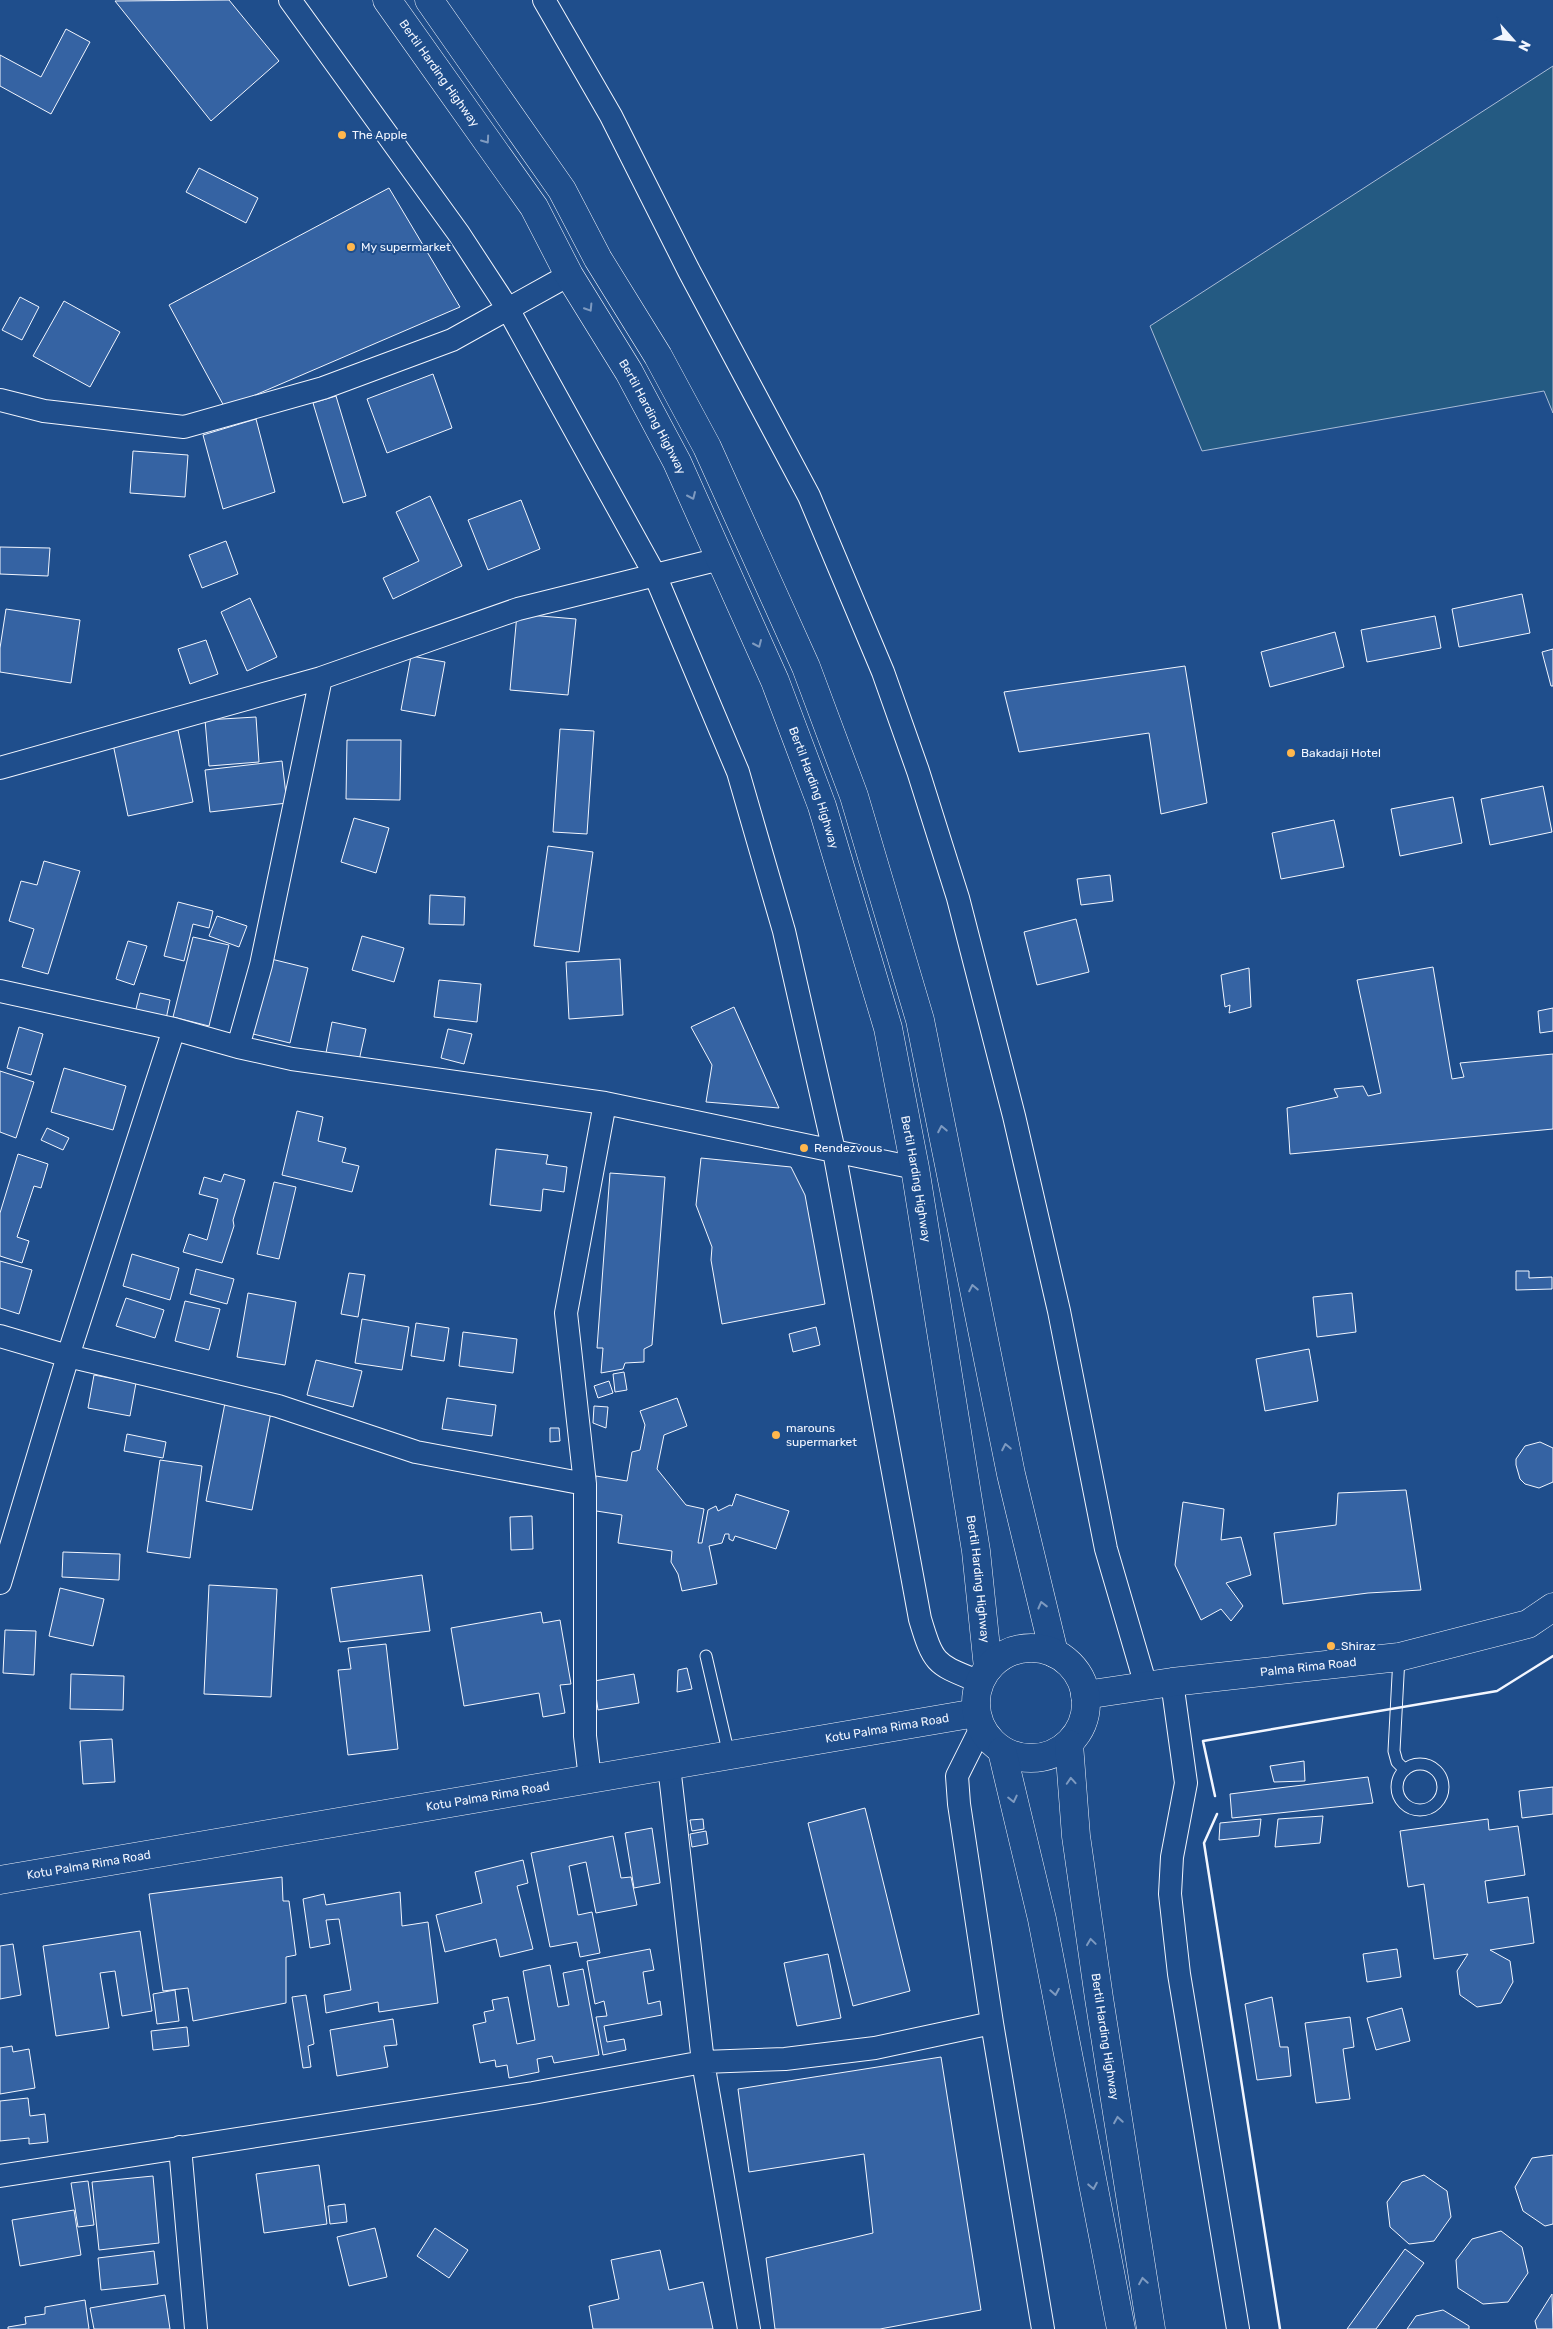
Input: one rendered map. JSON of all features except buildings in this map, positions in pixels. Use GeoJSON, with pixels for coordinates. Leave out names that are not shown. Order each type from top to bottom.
{"type":"FeatureCollection","features":[{"type":"Feature","properties":{"kind":"main road","name":"Bertil Harding Highway"},"geometry":{"type":"LineString","coordinates":[[387,0],[534,208],[569,275],[629,372],[677,462],[775,681],[822,806],[888,1028],[915,1168],[976,1551],[984,1675]]}},
{"type":"Feature","properties":{"kind":"main road"},"geometry":{"type":"LineString","coordinates":[[430,0],[562,190],[598,259],[658,356],[707,447],[806,667],[854,796],[920,1020],[1011,1474],[1054,1653]]}},
{"type":"Feature","properties":{"kind":"main road","name":"Palma Rima Road"},"geometry":{"type":"LineString","coordinates":[[1085,1695],[1159,1684],[1399,1657],[1528,1624],[1553,1607]]}},
{"type":"Feature","properties":{"kind":"main road","name":"Bertil Harding Highway"},"geometry":{"type":"LineString","coordinates":[[978,1721],[976,1697],[984,1675],[1000,1657],[1014,1650],[1041,1648],[1054,1653],[1066,1660],[1075,1669],[1082,1682],[1085,1695],[1083,1721],[1069,1744],[1076,1836],[1100,2008],[1151,2329]]}},
{"type":"Feature","properties":{"kind":"main road"},"geometry":{"type":"LineString","coordinates":[[978,1721],[990,1741],[1002,1751],[1017,1757],[1033,1759],[1058,1752],[1069,1744]]}},
{"type":"Feature","properties":{"kind":"main road","name":"Kotu Palma Rima Road"},"geometry":{"type":"LineString","coordinates":[[0,1880],[730,1755],[978,1721]]}},
{"type":"Feature","properties":{"kind":"main road"},"geometry":{"type":"LineString","coordinates":[[1002,1751],[1042,1919],[1121,2329]]}},
{"type":"Feature","properties":{"kind":"street"},"geometry":{"type":"LineString","coordinates":[[290,0],[454,226],[508,309],[655,575],[738,772],[784,931],[834,1150],[920,1619],[929,1649],[942,1666],[984,1675]]}},
{"type":"Feature","properties":{"kind":"street"},"geometry":{"type":"LineString","coordinates":[[544,0],[610,116],[808,496],[887,681],[958,898],[1012,1107],[1059,1311],[1106,1549],[1159,1684],[1186,1784],[1172,1857],[1170,1894],[1179,1974],[1238,2329]]}},
{"type":"Feature","properties":{"kind":"street"},"geometry":{"type":"LineString","coordinates":[[0,400],[44,411],[184,428],[323,388],[452,340],[569,275]]}},
{"type":"Feature","properties":{"kind":"street"},"geometry":{"type":"LineString","coordinates":[[0,768],[321,678],[518,609],[720,559]]}},
{"type":"Feature","properties":{"kind":"street"},"geometry":{"type":"LineString","coordinates":[[238,1047],[261,965],[321,678]]}},
{"type":"Feature","properties":{"kind":"street"},"geometry":{"type":"LineString","coordinates":[[0,991],[174,1028],[238,1047],[292,1059],[605,1103],[915,1168]]}},
{"type":"Feature","properties":{"kind":"street"},"geometry":{"type":"LineString","coordinates":[[0,1583],[68,1356],[174,1028]]}},
{"type":"Feature","properties":{"kind":"street"},"geometry":{"type":"LineString","coordinates":[[590,1779],[585,1736],[585,1484],[566,1313],[605,1103]]}},
{"type":"Feature","properties":{"kind":"street"},"geometry":{"type":"LineString","coordinates":[[0,1336],[68,1356],[287,1409],[416,1452],[585,1484]]}},
{"type":"Feature","properties":{"kind":"street"},"geometry":{"type":"LineString","coordinates":[[978,1721],[957,1776],[959,1804],[992,2023],[1043,2329]]}},
{"type":"Feature","properties":{"kind":"street"},"geometry":{"type":"LineString","coordinates":[[669,1766],[703,2062],[749,2329]]}},
{"type":"Feature","properties":{"kind":"street"},"geometry":{"type":"LineString","coordinates":[[0,2176],[180,2146],[533,2093],[703,2062],[785,2059],[875,2048],[992,2023]]}},
{"type":"Feature","properties":{"kind":"street"},"geometry":{"type":"LineString","coordinates":[[180,2146],[196,2329]]}},
{"type":"Feature","properties":{"kind":"lane"},"geometry":{"type":"LineString","coordinates":[[706,1656],[730,1755]]}},
{"type":"Feature","properties":{"kind":"lane"},"geometry":{"type":"LineString","coordinates":[[1399,1657],[1394,1751],[1397,1762],[1404,1770]]}},
{"type":"Feature","properties":{"kind":"lane"},"geometry":{"type":"LineString","coordinates":[[1419,1764],[1434,1768],[1443,1782],[1438,1802],[1426,1810],[1411,1808],[1405,1805],[1401,1800],[1397,1787],[1404,1770],[1419,1764]]}},
{"type":"Feature","properties":{"kind":"shaded area"},"geometry":{"type":"Polygon","coordinates":[[[1553,66],[1553,413],[1544,391],[1202,451],[1150,326],[1553,66]]]}},
{"type":"Feature","properties":{"kind":"wall"},"geometry":{"type":"LineString","coordinates":[[1215,1796],[1203,1741],[1497,1691],[1553,1656]]}},
{"type":"Feature","properties":{"kind":"wall"},"geometry":{"type":"LineString","coordinates":[[1217,1814],[1204,1843],[1280,2329]]}},
{"type":"Feature","properties":{"kind":"place","name":"The Apple"},"geometry":{"type":"Point","coordinates":[342,135]}},
{"type":"Feature","properties":{"kind":"place","name":"My supermarket"},"geometry":{"type":"Point","coordinates":[351,247]}},
{"type":"Feature","properties":{"kind":"place","name":"Bakadaji Hotel"},"geometry":{"type":"Point","coordinates":[1291,753]}},
{"type":"Feature","properties":{"kind":"place","name":"Rendezvous"},"geometry":{"type":"Point","coordinates":[804,1148]}},
{"type":"Feature","properties":{"kind":"place","name":"marouns supermarket"},"geometry":{"type":"Point","coordinates":[776,1435]}},
{"type":"Feature","properties":{"kind":"place","name":"Shiraz"},"geometry":{"type":"Point","coordinates":[1331,1646]}}]}
